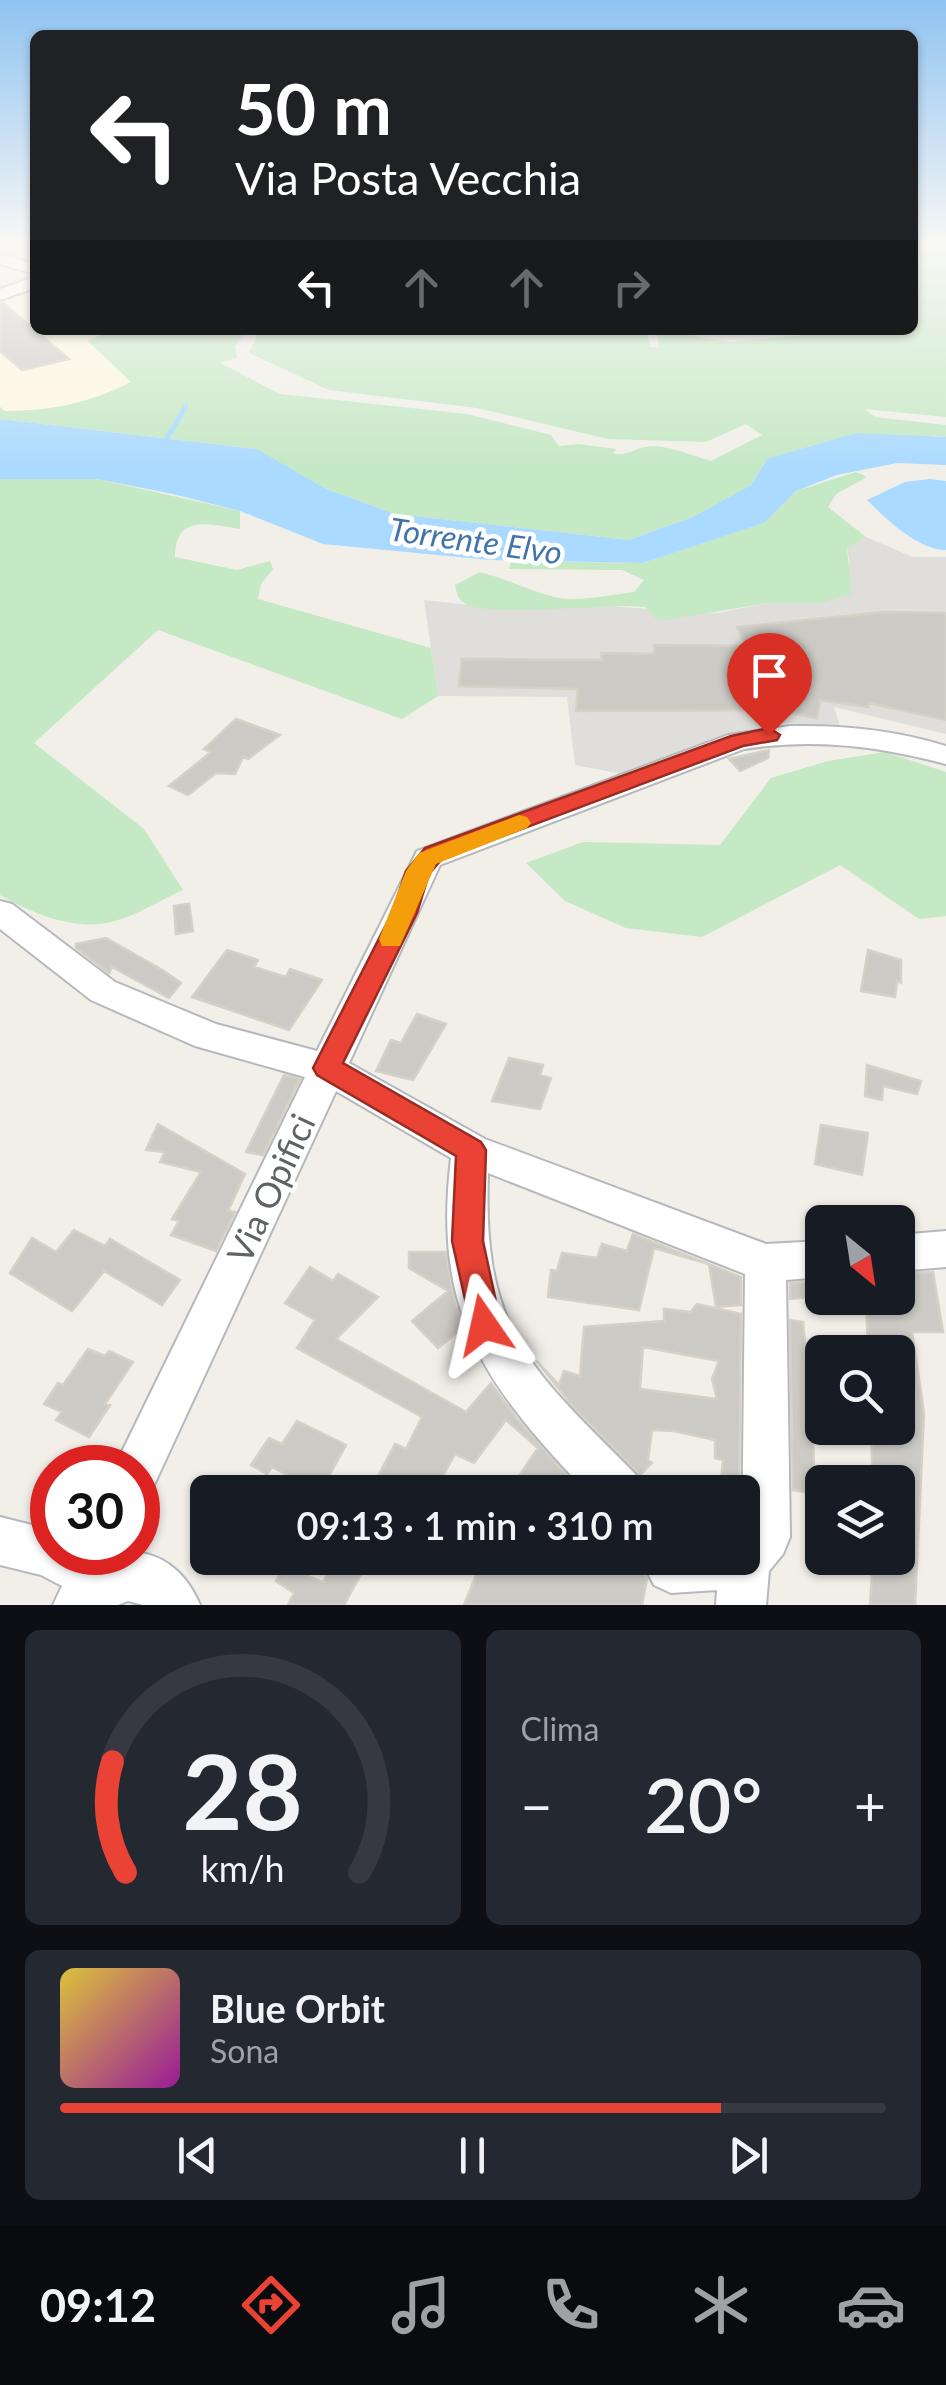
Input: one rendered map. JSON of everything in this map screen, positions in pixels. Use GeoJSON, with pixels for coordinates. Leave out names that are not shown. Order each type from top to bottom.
{"type":"FeatureCollection","features":[{"type":"Feature","properties":{"kind":"street","name":"Via Opifici"},"geometry":{"type":"LineString","coordinates":[[148,1445],[326,1068],[405,913],[418,871],[434,854],[754,738],[884,737],[946,755]]}},
{"type":"Feature","properties":{"kind":"street"},"geometry":{"type":"LineString","coordinates":[[0,912],[103,990],[135,1006],[208,1036],[326,1068],[471,1150],[766,1263],[805,1260]]}},
{"type":"Feature","properties":{"kind":"street"},"geometry":{"type":"LineString","coordinates":[[471,1150],[468,1241],[484,1325],[514,1376],[604,1475]]}},
{"type":"Feature","properties":{"kind":"street"},"geometry":{"type":"LineString","coordinates":[[915,1252],[946,1249]]}},
{"type":"Feature","properties":{"kind":"street"},"geometry":{"type":"LineString","coordinates":[[713,1575],[743,1583],[766,1538],[767,1375],[762,1331],[766,1263]]}},
{"type":"Feature","properties":{"kind":"street"},"geometry":{"type":"LineString","coordinates":[[0,1542],[30,1548]]}},
{"type":"Feature","properties":{"kind":"street"},"geometry":{"type":"LineString","coordinates":[[67,1575],[116,1583]]}},
{"type":"Feature","properties":{"kind":"shaded area"},"geometry":{"type":"Polygon","coordinates":[[[0,321],[30,321],[30,335],[101,335],[88,341],[131,382],[105,395],[50,411],[4,411],[0,407],[0,321]]]}},
{"type":"Feature","properties":{"kind":"shaded area"},"geometry":{"type":"Polygon","coordinates":[[[866,537],[913,557],[946,557],[946,734],[834,707],[841,729],[786,723],[731,735],[622,774],[575,765],[567,697],[438,696],[424,600],[516,610],[588,605],[717,613],[768,603],[821,603],[850,563],[847,548],[866,537]]]}},
{"type":"Feature","properties":{"kind":"green space"},"geometry":{"type":"Polygon","coordinates":[[[918,321],[946,321],[946,417],[865,409],[875,417],[946,425],[946,437],[767,459],[751,485],[693,517],[629,540],[395,514],[326,489],[256,449],[0,419],[0,407],[5,411],[54,407],[131,382],[88,341],[101,335],[243,335],[235,346],[237,358],[220,363],[280,394],[467,414],[551,435],[559,446],[579,444],[616,449],[613,454],[661,447],[711,461],[762,435],[746,424],[706,442],[608,439],[477,408],[329,390],[249,353],[257,335],[647,335],[651,347],[659,348],[658,335],[730,342],[805,335],[918,335],[918,321]]]}},
{"type":"Feature","properties":{"kind":"green space"},"geometry":{"type":"Polygon","coordinates":[[[856,472],[867,477],[836,494],[828,507],[866,537],[847,548],[852,594],[821,603],[768,603],[658,621],[645,607],[499,610],[466,604],[457,594],[455,585],[480,572],[557,598],[634,592],[644,580],[622,570],[509,569],[511,561],[643,563],[764,523],[796,491],[856,472]]]}},
{"type":"Feature","properties":{"kind":"green space"},"geometry":{"type":"Polygon","coordinates":[[[0,479],[97,479],[240,511],[240,529],[206,524],[187,528],[177,543],[175,557],[237,570],[270,561],[273,569],[261,584],[258,599],[431,648],[438,696],[402,719],[158,630],[34,743],[144,829],[183,890],[130,916],[97,924],[53,919],[12,902],[0,895],[0,479]]]}},
{"type":"Feature","properties":{"kind":"green space"},"geometry":{"type":"Polygon","coordinates":[[[885,752],[946,772],[946,916],[919,919],[840,865],[702,937],[626,928],[565,901],[526,863],[583,842],[720,845],[771,778],[828,761],[885,752]]]}},
{"type":"Feature","properties":{"kind":"water","name":"Torrente Elvo"},"geometry":{"type":"Polygon","coordinates":[[[0,419],[257,449],[326,489],[395,514],[629,540],[693,517],[751,485],[767,459],[856,433],[946,437],[946,465],[897,463],[837,475],[796,491],[764,523],[643,563],[490,560],[323,544],[240,511],[97,479],[0,479],[0,419]]]}},
{"type":"Feature","properties":{"kind":"water"},"geometry":{"type":"Polygon","coordinates":[[[946,481],[946,550],[914,539],[867,500],[905,482],[946,481]]]}},
{"type":"Feature","properties":{"kind":"building"},"geometry":{"type":"Polygon","coordinates":[[[0,321],[24,321],[30,326],[30,335],[41,335],[69,359],[22,370],[0,351],[0,321]]]}},
{"type":"Feature","properties":{"kind":"building"},"geometry":{"type":"Polygon","coordinates":[[[885,612],[946,613],[946,720],[869,703],[868,707],[820,700],[817,718],[773,710],[576,711],[578,689],[459,686],[462,659],[602,660],[601,653],[654,654],[654,645],[746,646],[737,627],[885,612]]]}},
{"type":"Feature","properties":{"kind":"building"},"geometry":{"type":"Polygon","coordinates":[[[236,719],[280,735],[248,759],[243,757],[235,774],[216,773],[188,795],[169,786],[211,752],[204,749],[236,719]]]}},
{"type":"Feature","properties":{"kind":"building"},"geometry":{"type":"Polygon","coordinates":[[[769,750],[768,758],[740,771],[729,759],[769,750]]]}},
{"type":"Feature","properties":{"kind":"building"},"geometry":{"type":"Polygon","coordinates":[[[189,904],[193,931],[176,934],[174,906],[189,904]]]}},
{"type":"Feature","properties":{"kind":"building"},"geometry":{"type":"Polygon","coordinates":[[[106,938],[181,983],[169,998],[112,967],[109,973],[76,948],[76,944],[106,938]]]}},
{"type":"Feature","properties":{"kind":"building"},"geometry":{"type":"Polygon","coordinates":[[[227,950],[258,960],[254,967],[286,977],[290,969],[322,980],[289,1030],[192,997],[227,950]]]}},
{"type":"Feature","properties":{"kind":"building"},"geometry":{"type":"Polygon","coordinates":[[[868,950],[901,960],[901,983],[897,981],[895,997],[861,991],[868,950]]]}},
{"type":"Feature","properties":{"kind":"building"},"geometry":{"type":"Polygon","coordinates":[[[417,1014],[446,1024],[413,1080],[376,1071],[391,1040],[401,1043],[417,1014]]]}},
{"type":"Feature","properties":{"kind":"building"},"geometry":{"type":"Polygon","coordinates":[[[509,1058],[543,1065],[540,1075],[551,1078],[540,1109],[492,1101],[509,1058]]]}},
{"type":"Feature","properties":{"kind":"building"},"geometry":{"type":"Polygon","coordinates":[[[867,1065],[921,1081],[917,1094],[883,1086],[882,1100],[865,1096],[867,1065]]]}},
{"type":"Feature","properties":{"kind":"building"},"geometry":{"type":"Polygon","coordinates":[[[284,1075],[300,1079],[263,1155],[246,1152],[284,1075]]]}},
{"type":"Feature","properties":{"kind":"building"},"geometry":{"type":"Polygon","coordinates":[[[158,1124],[245,1174],[228,1211],[235,1212],[216,1251],[171,1235],[179,1221],[172,1219],[201,1172],[160,1162],[165,1152],[146,1150],[158,1124]]]}},
{"type":"Feature","properties":{"kind":"building"},"geometry":{"type":"Polygon","coordinates":[[[821,1125],[868,1133],[862,1175],[815,1164],[821,1125]]]}},
{"type":"Feature","properties":{"kind":"building"},"geometry":{"type":"Polygon","coordinates":[[[74,1230],[105,1246],[110,1239],[180,1280],[162,1305],[104,1271],[72,1311],[10,1273],[32,1238],[56,1252],[74,1230]]]}},
{"type":"Feature","properties":{"kind":"building"},"geometry":{"type":"Polygon","coordinates":[[[633,1234],[707,1263],[654,1248],[639,1310],[548,1297],[551,1270],[557,1271],[562,1253],[597,1258],[602,1244],[627,1251],[633,1234]]]}},
{"type":"Feature","properties":{"kind":"building"},"geometry":{"type":"Polygon","coordinates":[[[409,1252],[446,1252],[455,1305],[474,1351],[459,1331],[438,1348],[412,1321],[448,1291],[409,1268],[409,1252]]]}},
{"type":"Feature","properties":{"kind":"building"},"geometry":{"type":"Polygon","coordinates":[[[709,1264],[741,1277],[741,1305],[716,1307],[709,1264]]]}},
{"type":"Feature","properties":{"kind":"building"},"geometry":{"type":"Polygon","coordinates":[[[310,1267],[333,1281],[338,1274],[378,1297],[336,1339],[466,1412],[491,1383],[567,1475],[520,1475],[538,1448],[506,1420],[474,1463],[455,1454],[443,1475],[379,1475],[395,1444],[406,1449],[422,1417],[297,1348],[315,1320],[285,1303],[310,1267]]]}},
{"type":"Feature","properties":{"kind":"building"},"geometry":{"type":"Polygon","coordinates":[[[933,1272],[943,1332],[867,1335],[867,1315],[915,1315],[915,1273],[933,1272]]]}},
{"type":"Feature","properties":{"kind":"building"},"geometry":{"type":"Polygon","coordinates":[[[805,1282],[805,1298],[790,1299],[790,1283],[805,1282]]]}},
{"type":"Feature","properties":{"kind":"building"},"geometry":{"type":"Polygon","coordinates":[[[697,1304],[741,1314],[739,1475],[722,1475],[723,1460],[715,1458],[715,1440],[652,1430],[648,1460],[652,1463],[640,1475],[570,1403],[536,1360],[559,1385],[564,1371],[580,1376],[584,1327],[664,1321],[664,1309],[691,1312],[697,1304]],[[643,1347],[640,1389],[717,1399],[712,1379],[719,1361],[643,1347]]]}},
{"type":"Feature","properties":{"kind":"building"},"geometry":{"type":"Polygon","coordinates":[[[790,1320],[803,1322],[805,1445],[813,1445],[814,1465],[805,1465],[805,1492],[793,1490],[790,1320]]]}},
{"type":"Feature","properties":{"kind":"building"},"geometry":{"type":"Polygon","coordinates":[[[88,1349],[105,1356],[109,1351],[133,1362],[89,1437],[56,1420],[62,1412],[44,1404],[88,1349]]]}},
{"type":"Feature","properties":{"kind":"building"},"geometry":{"type":"Polygon","coordinates":[[[915,1352],[924,1413],[915,1605],[870,1605],[872,1575],[915,1575],[915,1465],[872,1465],[872,1445],[915,1445],[915,1352]]]}},
{"type":"Feature","properties":{"kind":"building"},"geometry":{"type":"Polygon","coordinates":[[[297,1421],[346,1445],[329,1475],[287,1475],[272,1467],[267,1474],[251,1465],[269,1438],[282,1444],[297,1421]]]}},
{"type":"Feature","properties":{"kind":"building"},"geometry":{"type":"Polygon","coordinates":[[[279,1575],[306,1575],[323,1582],[327,1575],[361,1575],[344,1605],[288,1605],[294,1593],[276,1581],[279,1575]]]}},
{"type":"Feature","properties":{"kind":"building"},"geometry":{"type":"Polygon","coordinates":[[[476,1575],[645,1575],[647,1579],[642,1605],[464,1605],[476,1575]]]}},
{"type":"Feature","properties":{"kind":"waterway"},"geometry":{"type":"LineString","coordinates":[[164,443],[185,408]]}},
{"type":"Feature","properties":{"kind":"slow traffic"},"geometry":{"type":"LineString","coordinates":[[391,939],[405,913],[418,871],[428,858],[519,823]]}},
{"type":"Feature","properties":{"kind":"route"},"geometry":{"type":"LineString","coordinates":[[484,1325],[468,1241],[471,1150],[326,1068],[405,913],[418,871],[434,854],[738,741],[769,735]]}}]}
